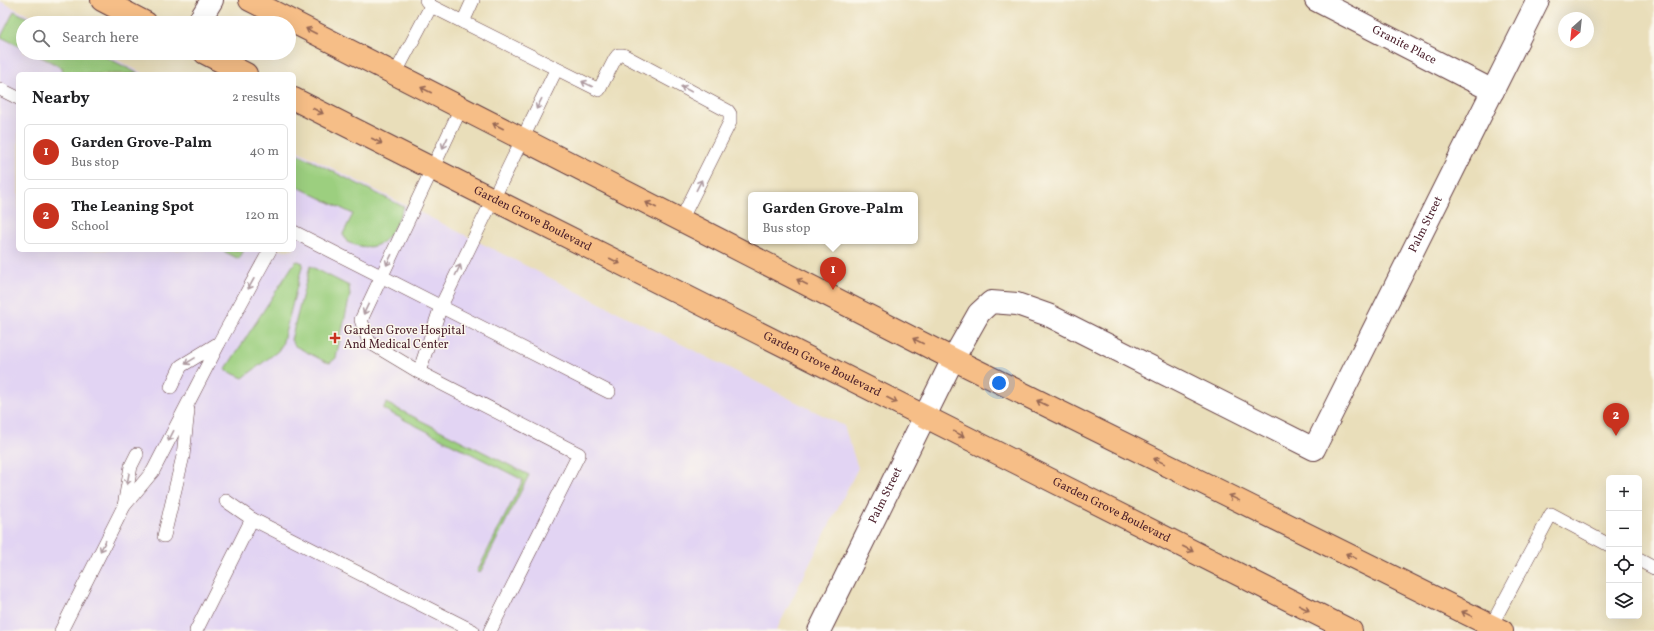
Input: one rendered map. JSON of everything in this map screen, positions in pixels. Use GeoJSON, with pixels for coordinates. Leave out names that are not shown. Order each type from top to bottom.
{"type":"FeatureCollection","features":[{"type":"Feature","properties":{"kind":"main road"},"geometry":{"type":"LineString","coordinates":[[102,0],[133,16]]}},
{"type":"Feature","properties":{"kind":"main road"},"geometry":{"type":"LineString","coordinates":[[250,0],[281,16]]}},
{"type":"Feature","properties":{"kind":"main road"},"geometry":{"type":"LineString","coordinates":[[296,23],[952,359],[1497,628]]}},
{"type":"Feature","properties":{"kind":"main road"},"geometry":{"type":"LineString","coordinates":[[219,60],[242,72]]}},
{"type":"Feature","properties":{"kind":"main road","name":"Garden Grove Boulevard"},"geometry":{"type":"LineString","coordinates":[[296,100],[432,170],[1350,631]]}},
{"type":"Feature","properties":{"kind":"street"},"geometry":{"type":"LineString","coordinates":[[202,16],[212,0]]}},
{"type":"Feature","properties":{"kind":"street","name":"Granite Place"},"geometry":{"type":"LineString","coordinates":[[1316,0],[1493,91]]}},
{"type":"Feature","properties":{"kind":"street","name":"Palm Street"},"geometry":{"type":"LineString","coordinates":[[819,631],[952,359],[979,313],[991,302],[1017,304],[1048,315],[1314,449],[1538,0]]}},
{"type":"Feature","properties":{"kind":"lane"},"geometry":{"type":"LineString","coordinates":[[463,22],[473,0]]}},
{"type":"Feature","properties":{"kind":"lane"},"geometry":{"type":"LineString","coordinates":[[395,74],[428,3],[556,70],[599,90],[615,59],[618,55],[623,55],[728,111],[730,114],[730,122],[681,220]]}},
{"type":"Feature","properties":{"kind":"lane"},"geometry":{"type":"LineString","coordinates":[[419,372],[441,306],[556,70]]}},
{"type":"Feature","properties":{"kind":"lane"},"geometry":{"type":"LineString","coordinates":[[0,89],[16,97]]}},
{"type":"Feature","properties":{"kind":"lane"},"geometry":{"type":"LineString","coordinates":[[461,108],[361,320],[369,342],[419,372],[579,454],[490,631]]}},
{"type":"Feature","properties":{"kind":"lane"},"geometry":{"type":"LineString","coordinates":[[296,233],[609,392]]}},
{"type":"Feature","properties":{"kind":"lane"},"geometry":{"type":"LineString","coordinates":[[61,631],[124,506],[153,471],[219,343],[269,252]]}},
{"type":"Feature","properties":{"kind":"lane"},"geometry":{"type":"LineString","coordinates":[[171,387],[181,366],[219,343]]}},
{"type":"Feature","properties":{"kind":"lane"},"geometry":{"type":"LineString","coordinates":[[164,536],[183,456],[189,402]]}},
{"type":"Feature","properties":{"kind":"lane"},"geometry":{"type":"LineString","coordinates":[[124,506],[131,466],[137,454]]}},
{"type":"Feature","properties":{"kind":"lane"},"geometry":{"type":"LineString","coordinates":[[226,501],[252,519],[472,631]]}},
{"type":"Feature","properties":{"kind":"lane"},"geometry":{"type":"LineString","coordinates":[[1497,628],[1551,514],[1606,542]]}},
{"type":"Feature","properties":{"kind":"lane"},"geometry":{"type":"LineString","coordinates":[[196,631],[252,519]]}},
{"type":"Feature","properties":{"kind":"lane"},"geometry":{"type":"LineString","coordinates":[[1642,562],[1654,568]]}},
{"type":"Feature","properties":{"kind":"shaded area","name":"Garden Grove Hospital And Medical Center"},"geometry":{"type":"Polygon","coordinates":[[[0,1],[29,16],[16,16],[16,60],[117,60],[140,72],[16,72],[16,252],[296,252],[296,150],[844,426],[858,468],[776,631],[0,631],[0,1]]]}},
{"type":"Feature","properties":{"kind":"green space"},"geometry":{"type":"Polygon","coordinates":[[[14,11],[24,16],[16,16],[16,44],[1,37],[14,11]]]}},
{"type":"Feature","properties":{"kind":"green space"},"geometry":{"type":"Polygon","coordinates":[[[47,60],[112,60],[135,72],[62,72],[63,68],[47,60]]]}},
{"type":"Feature","properties":{"kind":"green space"},"geometry":{"type":"Polygon","coordinates":[[[296,153],[404,207],[384,241],[369,247],[359,246],[347,242],[343,234],[353,214],[296,186],[296,153]]]}},
{"type":"Feature","properties":{"kind":"green space"},"geometry":{"type":"Polygon","coordinates":[[[225,252],[243,252],[239,259],[225,252]]]}},
{"type":"Feature","properties":{"kind":"green space"},"geometry":{"type":"Polygon","coordinates":[[[298,261],[303,263],[282,345],[278,351],[243,378],[225,370],[295,262],[298,261]]]}},
{"type":"Feature","properties":{"kind":"green space"},"geometry":{"type":"Polygon","coordinates":[[[310,266],[349,286],[350,295],[336,358],[330,363],[295,346],[291,340],[310,266]]]}},
{"type":"Feature","properties":{"kind":"green space"},"geometry":{"type":"Polygon","coordinates":[[[386,403],[529,475],[480,573],[477,572],[523,480],[383,409],[386,403]]]}},
{"type":"Feature","properties":{"kind":"place","name":"Garden Grove-Palm"},"geometry":{"type":"Point","coordinates":[833,290]}},
{"type":"Feature","properties":{"kind":"place","name":"Garden Grove Hospital And Medical Center"},"geometry":{"type":"Point","coordinates":[335,338]}},
{"type":"Feature","properties":{"kind":"place","name":"The Leaning Spot"},"geometry":{"type":"Point","coordinates":[1616,436]}}]}
